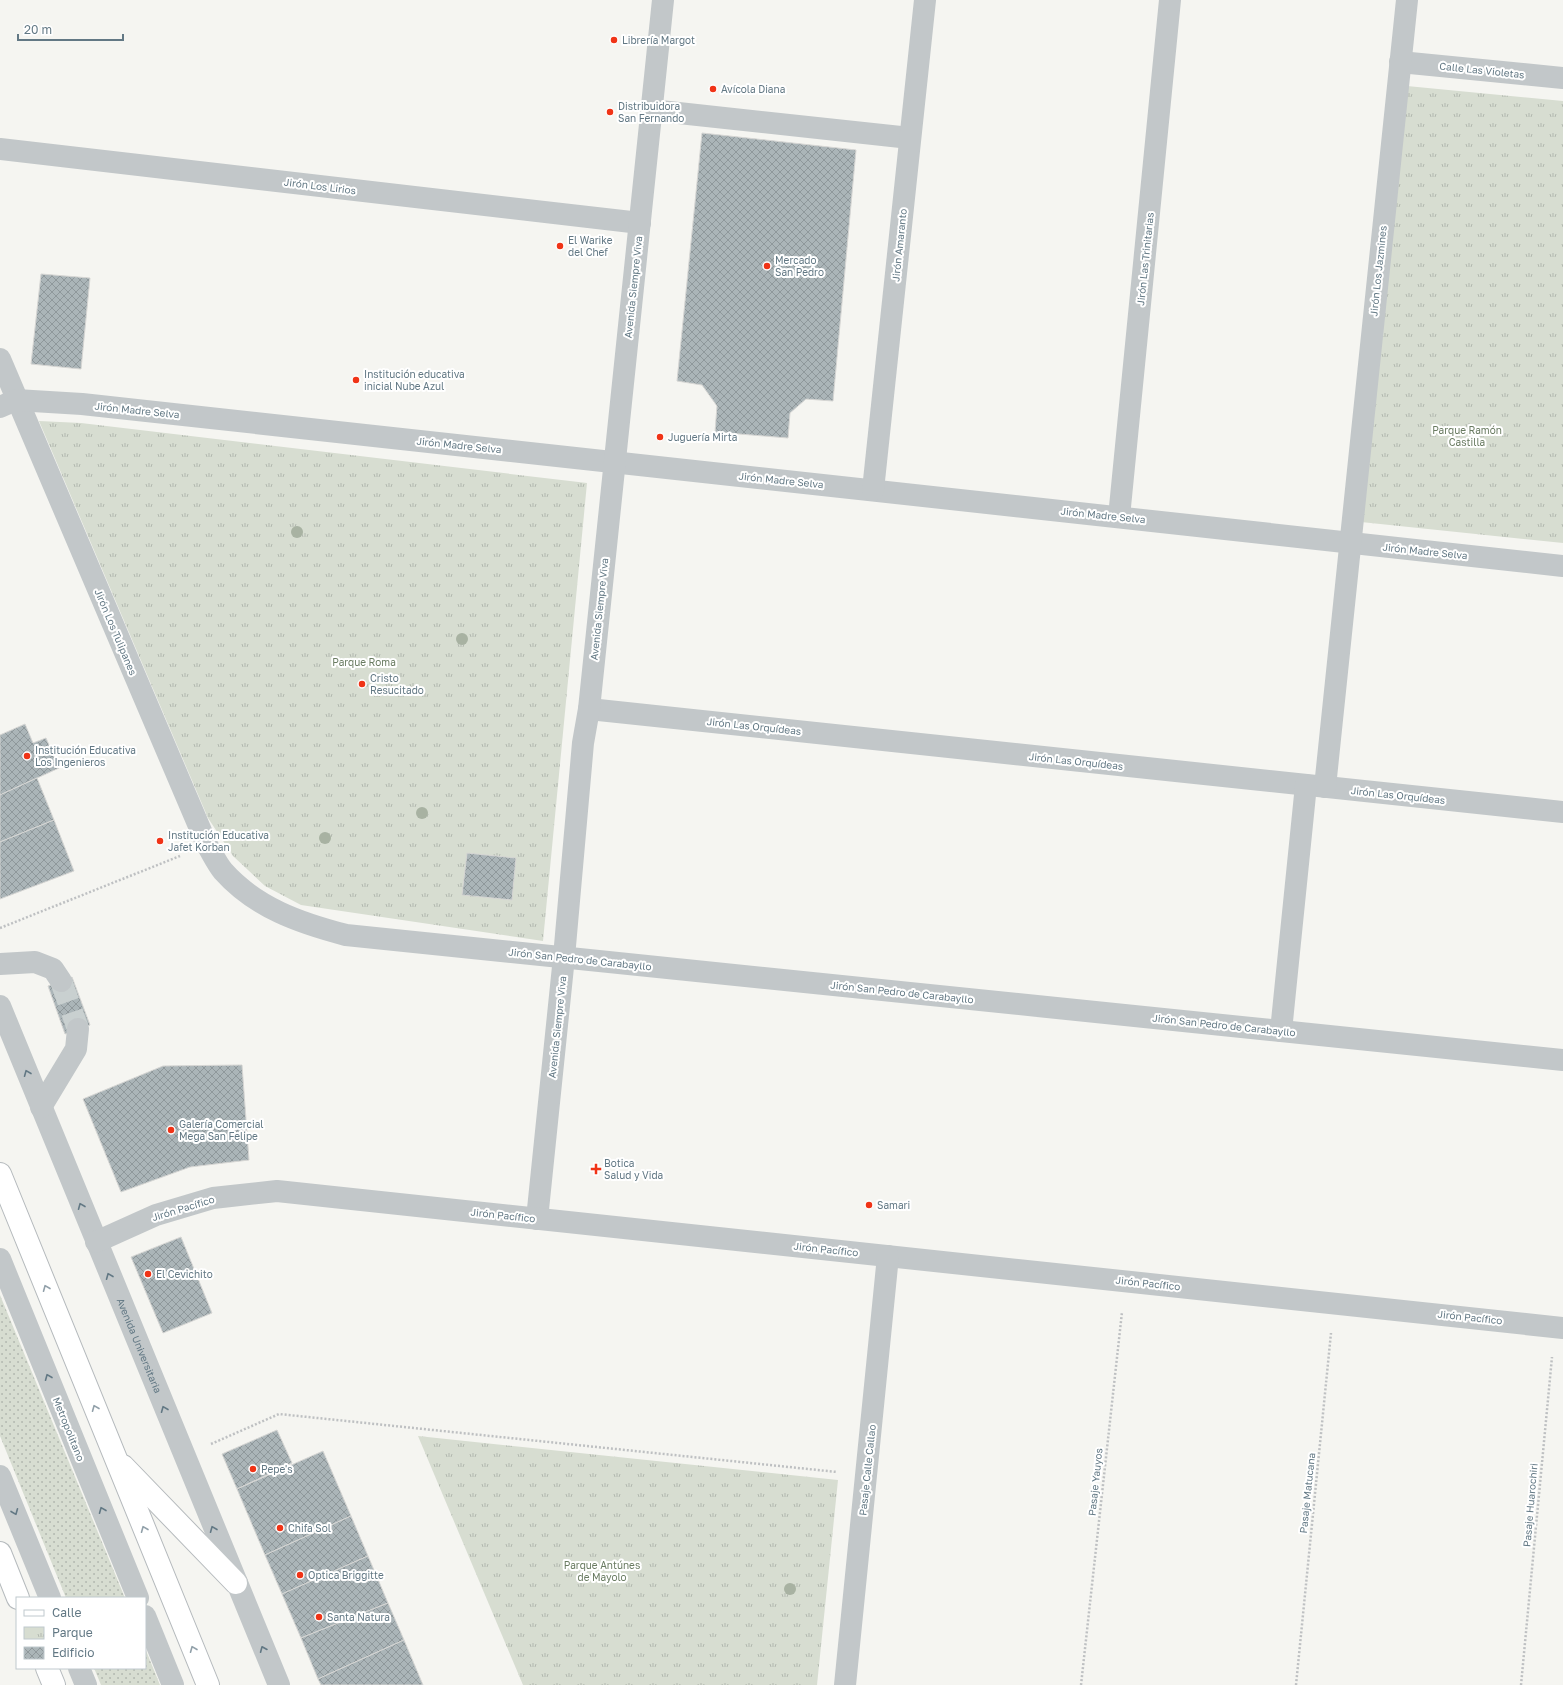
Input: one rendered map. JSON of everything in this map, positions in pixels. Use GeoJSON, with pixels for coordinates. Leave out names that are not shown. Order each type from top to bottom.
{"type":"FeatureCollection","features":[{"type":"Feature","properties":{"kind":"main road"},"geometry":{"type":"LineString","coordinates":[[0,1174],[208,1685]]}},
{"type":"Feature","properties":{"kind":"main road"},"geometry":{"type":"LineString","coordinates":[[114,1456],[236,1583]]}},
{"type":"Feature","properties":{"kind":"main road"},"geometry":{"type":"LineString","coordinates":[[0,1553],[18,1597]]}},
{"type":"Feature","properties":{"kind":"main road"},"geometry":{"type":"LineString","coordinates":[[47,1669],[54,1685]]}},
{"type":"Feature","properties":{"kind":"street","name":"Avenida Siempre Viva"},"geometry":{"type":"LineString","coordinates":[[537,1219],[564,958],[583,743],[589,709],[662,0]]}},
{"type":"Feature","properties":{"kind":"street","name":"Jirón Amaranto"},"geometry":{"type":"LineString","coordinates":[[873,490],[925,0]]}},
{"type":"Feature","properties":{"kind":"street","name":"Jirón Las Trinitarias"},"geometry":{"type":"LineString","coordinates":[[1119,517],[1170,0]]}},
{"type":"Feature","properties":{"kind":"street","name":"Jirón Los Jazmines"},"geometry":{"type":"LineString","coordinates":[[1281,1031],[1350,542],[1407,0]]}},
{"type":"Feature","properties":{"kind":"street","name":"Calle Las Violetas"},"geometry":{"type":"LineString","coordinates":[[1400,62],[1563,78]]}},
{"type":"Feature","properties":{"kind":"street"},"geometry":{"type":"LineString","coordinates":[[651,110],[910,138]]}},
{"type":"Feature","properties":{"kind":"street","name":"Jirón Los Lirios"},"geometry":{"type":"LineString","coordinates":[[0,149],[640,223]]}},
{"type":"Feature","properties":{"kind":"street","name":"Jirón Los Tulipanes"},"geometry":{"type":"LineString","coordinates":[[0,359],[8,404],[207,845],[222,870],[249,895]]}},
{"type":"Feature","properties":{"kind":"street","name":"Jirón Madre Selva"},"geometry":{"type":"LineString","coordinates":[[8,404],[82,404],[1563,566]]}},
{"type":"Feature","properties":{"kind":"street","name":"Jirón Las Orquídeas"},"geometry":{"type":"LineString","coordinates":[[589,709],[1563,812]]}},
{"type":"Feature","properties":{"kind":"street","name":"Jirón San Pedro de Carabayllo"},"geometry":{"type":"LineString","coordinates":[[249,895],[277,913],[310,926],[346,935],[1563,1060]]}},
{"type":"Feature","properties":{"kind":"street"},"geometry":{"type":"LineString","coordinates":[[0,964],[35,962],[53,969],[61,981]]}},
{"type":"Feature","properties":{"kind":"street","name":"Avenida Universitaria"},"geometry":{"type":"LineString","coordinates":[[0,1006],[278,1685]]}},
{"type":"Feature","properties":{"kind":"street"},"geometry":{"type":"LineString","coordinates":[[41,1107],[76,1049],[78,1029]]}},
{"type":"Feature","properties":{"kind":"street","name":"Jirón Pacífico"},"geometry":{"type":"LineString","coordinates":[[96,1242],[156,1215],[213,1198],[277,1191],[1559,1327]]}},
{"type":"Feature","properties":{"kind":"street","name":"Pasaje Calle Callao"},"geometry":{"type":"LineString","coordinates":[[845,1685],[888,1256]]}},
{"type":"Feature","properties":{"kind":"street","name":"Metropolitano"},"geometry":{"type":"LineString","coordinates":[[0,1259],[138,1597]]}},
{"type":"Feature","properties":{"kind":"street"},"geometry":{"type":"LineString","coordinates":[[0,1476],[50,1597]]}},
{"type":"Feature","properties":{"kind":"street"},"geometry":{"type":"LineString","coordinates":[[146,1618],[173,1685]]}},
{"type":"Feature","properties":{"kind":"street"},"geometry":{"type":"LineString","coordinates":[[78,1669],[86,1685]]}},
{"type":"Feature","properties":{"kind":"path"},"geometry":{"type":"LineString","coordinates":[[0,928],[207,845]]}},
{"type":"Feature","properties":{"kind":"path","name":"Pasaje Yauyos"},"geometry":{"type":"LineString","coordinates":[[1081,1685],[1125,1280]]}},
{"type":"Feature","properties":{"kind":"path","name":"Pasaje Matucana"},"geometry":{"type":"LineString","coordinates":[[1296,1685],[1334,1302]]}},
{"type":"Feature","properties":{"kind":"path","name":"Pasaje Huarochiri"},"geometry":{"type":"LineString","coordinates":[[1521,1685],[1559,1327]]}},
{"type":"Feature","properties":{"kind":"path"},"geometry":{"type":"LineString","coordinates":[[183,1456],[279,1414],[866,1475]]}},
{"type":"Feature","properties":{"kind":"green space","name":"Parque Ramón Castilla"},"geometry":{"type":"Polygon","coordinates":[[[1407,86],[1563,101],[1563,543],[1361,522],[1407,86]]]}},
{"type":"Feature","properties":{"kind":"green space","name":"Parque Roma"},"geometry":{"type":"Polygon","coordinates":[[[39,421],[81,423],[587,483],[543,941],[301,905],[265,886],[233,856],[208,818],[39,421]]]}},
{"type":"Feature","properties":{"kind":"green space"},"geometry":{"type":"Polygon","coordinates":[[[0,1295],[125,1597],[66,1597],[0,1436],[0,1295]]]}},
{"type":"Feature","properties":{"kind":"green space","name":"Parque Antúnes de Mayolo"},"geometry":{"type":"Polygon","coordinates":[[[418,1436],[838,1480],[817,1685],[523,1685],[418,1436]]]}},
{"type":"Feature","properties":{"kind":"green space"},"geometry":{"type":"Polygon","coordinates":[[[146,1650],[160,1685],[101,1685],[94,1669],[146,1669],[146,1650]]]}},
{"type":"Feature","properties":{"kind":"building","name":"Mercado San Pedro"},"geometry":{"type":"Polygon","coordinates":[[[702,133],[856,150],[833,401],[806,399],[790,413],[788,438],[715,432],[717,406],[702,385],[677,381],[702,133]]]}},
{"type":"Feature","properties":{"kind":"building"},"geometry":{"type":"Polygon","coordinates":[[[41,274],[90,278],[81,369],[31,364],[41,274]]]}},
{"type":"Feature","properties":{"kind":"building","name":"Institución Educativa Los Ingenieros"},"geometry":{"type":"Polygon","coordinates":[[[25,724],[33,743],[46,738],[59,768],[0,795],[0,735],[25,724]]]}},
{"type":"Feature","properties":{"kind":"building"},"geometry":{"type":"Polygon","coordinates":[[[37,778],[54,820],[0,842],[0,795],[37,778]]]}},
{"type":"Feature","properties":{"kind":"building"},"geometry":{"type":"Polygon","coordinates":[[[54,820],[74,871],[0,899],[0,842],[54,820]]]}},
{"type":"Feature","properties":{"kind":"building"},"geometry":{"type":"Polygon","coordinates":[[[467,853],[516,858],[512,900],[462,895],[467,853]]]}},
{"type":"Feature","properties":{"kind":"building"},"geometry":{"type":"Polygon","coordinates":[[[72,977],[90,1025],[65,1034],[48,986],[72,977]]]}},
{"type":"Feature","properties":{"kind":"building","name":"Galería Comercial Mega San Felipe"},"geometry":{"type":"Polygon","coordinates":[[[242,1065],[249,1160],[190,1167],[121,1192],[83,1099],[163,1066],[242,1065]]]}},
{"type":"Feature","properties":{"kind":"building"},"geometry":{"type":"Polygon","coordinates":[[[181,1237],[212,1313],[163,1333],[131,1257],[181,1237]]]}},
{"type":"Feature","properties":{"kind":"building"},"geometry":{"type":"Polygon","coordinates":[[[277,1430],[292,1463],[237,1489],[222,1454],[277,1430]]]}},
{"type":"Feature","properties":{"kind":"building"},"geometry":{"type":"Polygon","coordinates":[[[323,1451],[351,1516],[265,1555],[237,1489],[323,1451]]]}},
{"type":"Feature","properties":{"kind":"building"},"geometry":{"type":"Polygon","coordinates":[[[351,1516],[368,1556],[282,1594],[265,1555],[351,1516]]]}},
{"type":"Feature","properties":{"kind":"building"},"geometry":{"type":"Polygon","coordinates":[[[368,1556],[388,1603],[301,1638],[282,1594],[368,1556]]]}},
{"type":"Feature","properties":{"kind":"building"},"geometry":{"type":"Polygon","coordinates":[[[388,1603],[404,1640],[318,1679],[301,1638],[388,1603]]]}},
{"type":"Feature","properties":{"kind":"building"},"geometry":{"type":"Polygon","coordinates":[[[404,1640],[423,1685],[321,1685],[318,1679],[404,1640]]]}},
{"type":"Feature","properties":{"kind":"tunnel"},"geometry":{"type":"LineString","coordinates":[[61,981],[78,1029]]}},
{"type":"Feature","properties":{"kind":"place","name":"Librería Margot"},"geometry":{"type":"Point","coordinates":[614,40]}},
{"type":"Feature","properties":{"kind":"place","name":"Avícola Diana"},"geometry":{"type":"Point","coordinates":[713,89]}},
{"type":"Feature","properties":{"kind":"place","name":"Distribuidora San Fernando"},"geometry":{"type":"Point","coordinates":[610,112]}},
{"type":"Feature","properties":{"kind":"place","name":"El Warike del Chef"},"geometry":{"type":"Point","coordinates":[560,246]}},
{"type":"Feature","properties":{"kind":"place","name":"Mercado San Pedro"},"geometry":{"type":"Point","coordinates":[767,266]}},
{"type":"Feature","properties":{"kind":"place","name":"Institución educativa inicial Nube Azul"},"geometry":{"type":"Point","coordinates":[356,380]}},
{"type":"Feature","properties":{"kind":"place","name":"Juguería Mirta"},"geometry":{"type":"Point","coordinates":[660,437]}},
{"type":"Feature","properties":{"kind":"place","name":"Cristo Resucitado"},"geometry":{"type":"Point","coordinates":[362,684]}},
{"type":"Feature","properties":{"kind":"place","name":"Institución Educativa Los Ingenieros"},"geometry":{"type":"Point","coordinates":[27,756]}},
{"type":"Feature","properties":{"kind":"place","name":"Institución Educativa Jafet Korban"},"geometry":{"type":"Point","coordinates":[160,841]}},
{"type":"Feature","properties":{"kind":"place","name":"Galería Comercial Mega San Felipe"},"geometry":{"type":"Point","coordinates":[171,1130]}},
{"type":"Feature","properties":{"kind":"place","name":"Botica Salud y Vida"},"geometry":{"type":"Point","coordinates":[596,1169]}},
{"type":"Feature","properties":{"kind":"place","name":"Samari"},"geometry":{"type":"Point","coordinates":[869,1205]}},
{"type":"Feature","properties":{"kind":"place","name":"El Cevichito"},"geometry":{"type":"Point","coordinates":[148,1274]}},
{"type":"Feature","properties":{"kind":"place","name":"Pepe's"},"geometry":{"type":"Point","coordinates":[253,1469]}},
{"type":"Feature","properties":{"kind":"place","name":"Chifa Sol"},"geometry":{"type":"Point","coordinates":[280,1528]}},
{"type":"Feature","properties":{"kind":"place","name":"Optica Briggitte"},"geometry":{"type":"Point","coordinates":[300,1575]}},
{"type":"Feature","properties":{"kind":"place","name":"Santa Natura"},"geometry":{"type":"Point","coordinates":[319,1617]}}]}
